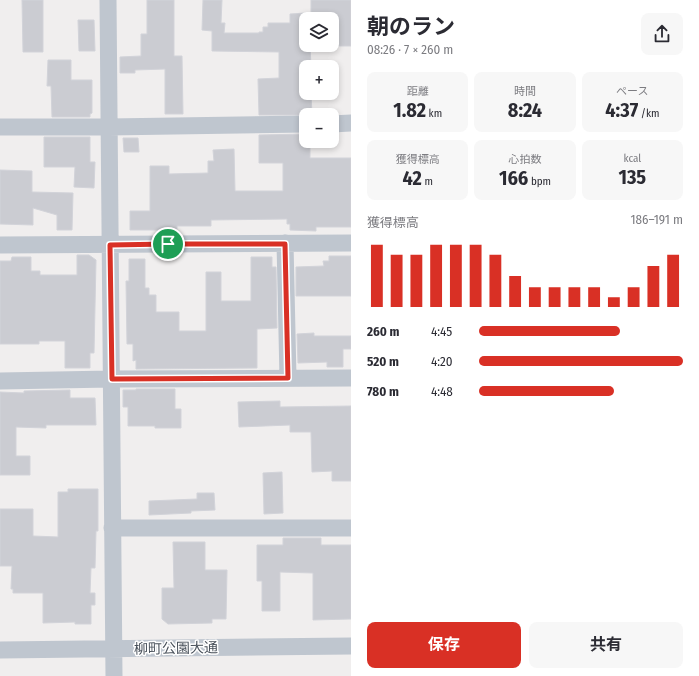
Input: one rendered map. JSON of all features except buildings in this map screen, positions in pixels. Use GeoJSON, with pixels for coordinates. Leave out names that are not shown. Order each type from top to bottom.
{"type":"FeatureCollection","features":[{"type":"Feature","properties":{"kind":"street"},"geometry":{"type":"LineString","coordinates":[[108,0],[114,676]]}},
{"type":"Feature","properties":{"kind":"street"},"geometry":{"type":"LineString","coordinates":[[339,124],[351,123]]}},
{"type":"Feature","properties":{"kind":"street"},"geometry":{"type":"LineString","coordinates":[[0,127],[109,128],[299,124]]}},
{"type":"Feature","properties":{"kind":"street"},"geometry":{"type":"LineString","coordinates":[[0,245],[351,243]]}},
{"type":"Feature","properties":{"kind":"street"},"geometry":{"type":"LineString","coordinates":[[285,244],[288,378]]}},
{"type":"Feature","properties":{"kind":"street"},"geometry":{"type":"LineString","coordinates":[[0,381],[351,378]]}},
{"type":"Feature","properties":{"kind":"street"},"geometry":{"type":"LineString","coordinates":[[112,528],[351,528]]}},
{"type":"Feature","properties":{"kind":"street","name":"柳町公園大通"},"geometry":{"type":"LineString","coordinates":[[0,650],[351,646]]}},
{"type":"Feature","properties":{"kind":"route"},"geometry":{"type":"LineString","coordinates":[[168,244],[285,244],[288,378],[112,379],[110,245],[168,244]]}}]}
